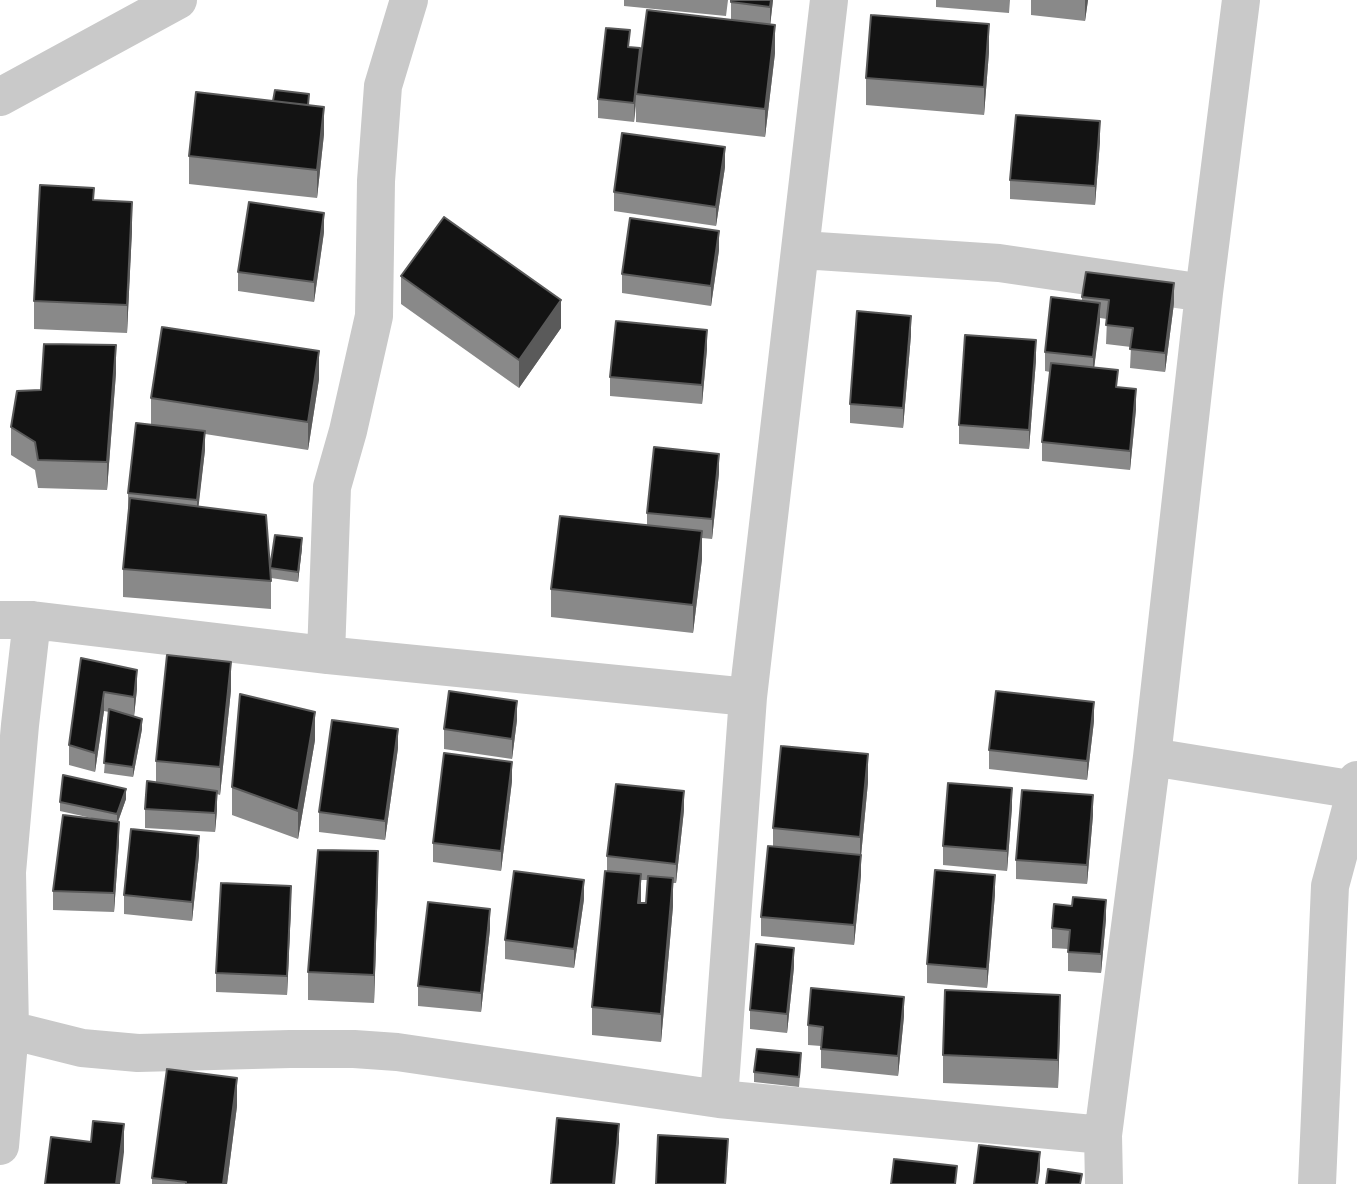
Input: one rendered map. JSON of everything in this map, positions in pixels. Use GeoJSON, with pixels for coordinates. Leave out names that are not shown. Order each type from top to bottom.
{"type":"FeatureCollection","features":[{"type":"Feature","properties":{"kind":"street"},"geometry":{"type":"LineString","coordinates":[[0,97],[178,0]]}},
{"type":"Feature","properties":{"kind":"street"},"geometry":{"type":"LineString","coordinates":[[326,655],[331,487],[348,431],[374,316],[376,181],[383,86],[409,0]]}},
{"type":"Feature","properties":{"kind":"street"},"geometry":{"type":"LineString","coordinates":[[719,1099],[748,697],[829,0]]}},
{"type":"Feature","properties":{"kind":"street"},"geometry":{"type":"LineString","coordinates":[[1104,1184],[1103,1135],[1152,757],[1204,293],[1241,0]]}},
{"type":"Feature","properties":{"kind":"street"},"geometry":{"type":"LineString","coordinates":[[802,250],[999,263],[1204,293]]}},
{"type":"Feature","properties":{"kind":"street"},"geometry":{"type":"LineString","coordinates":[[0,1146],[10,1030],[7,872],[20,725],[16,620],[326,655],[748,697]]}},
{"type":"Feature","properties":{"kind":"street"},"geometry":{"type":"LineString","coordinates":[[1152,757],[1356,790]]}},
{"type":"Feature","properties":{"kind":"street"},"geometry":{"type":"LineString","coordinates":[[1317,1184],[1330,886],[1357,780]]}},
{"type":"Feature","properties":{"kind":"street"},"geometry":{"type":"LineString","coordinates":[[10,1030],[82,1048],[138,1053],[303,1049],[397,1052],[719,1099],[1103,1135]]}},
{"type":"Feature","properties":{"kind":"building"},"geometry":{"type":"Polygon","coordinates":[[[731,0],[771,0],[770,7],[731,0]]]}},
{"type":"Feature","properties":{"kind":"building"},"geometry":{"type":"Polygon","coordinates":[[[647,10],[775,25],[765,109],[636,94],[647,10]]]}},
{"type":"Feature","properties":{"kind":"building"},"geometry":{"type":"Polygon","coordinates":[[[871,15],[989,24],[984,87],[866,78],[871,15]]]}},
{"type":"Feature","properties":{"kind":"building"},"geometry":{"type":"Polygon","coordinates":[[[606,28],[630,30],[628,47],[640,48],[634,103],[598,99],[606,28]]]}},
{"type":"Feature","properties":{"kind":"building"},"geometry":{"type":"Polygon","coordinates":[[[275,90],[309,94],[308,105],[273,101],[275,90]]]}},
{"type":"Feature","properties":{"kind":"building"},"geometry":{"type":"Polygon","coordinates":[[[196,92],[324,107],[317,170],[189,156],[196,92]]]}},
{"type":"Feature","properties":{"kind":"building"},"geometry":{"type":"Polygon","coordinates":[[[1016,115],[1100,121],[1095,186],[1010,180],[1016,115]]]}},
{"type":"Feature","properties":{"kind":"building"},"geometry":{"type":"Polygon","coordinates":[[[622,133],[725,147],[716,207],[614,192],[622,133]]]}},
{"type":"Feature","properties":{"kind":"building"},"geometry":{"type":"Polygon","coordinates":[[[40,185],[94,188],[93,200],[132,202],[127,305],[34,301],[40,185]]]}},
{"type":"Feature","properties":{"kind":"building"},"geometry":{"type":"Polygon","coordinates":[[[249,202],[324,213],[314,282],[238,272],[249,202]]]}},
{"type":"Feature","properties":{"kind":"building"},"geometry":{"type":"Polygon","coordinates":[[[444,217],[561,300],[519,360],[401,276],[444,217]]]}},
{"type":"Feature","properties":{"kind":"building"},"geometry":{"type":"Polygon","coordinates":[[[630,218],[719,231],[711,286],[622,274],[630,218]]]}},
{"type":"Feature","properties":{"kind":"building"},"geometry":{"type":"Polygon","coordinates":[[[1086,272],[1174,283],[1165,353],[1130,349],[1133,328],[1106,325],[1109,300],[1082,297],[1086,272]]]}},
{"type":"Feature","properties":{"kind":"building"},"geometry":{"type":"Polygon","coordinates":[[[1051,297],[1100,303],[1093,357],[1045,352],[1051,297]]]}},
{"type":"Feature","properties":{"kind":"building"},"geometry":{"type":"Polygon","coordinates":[[[857,311],[911,316],[903,408],[850,404],[857,311]]]}},
{"type":"Feature","properties":{"kind":"building"},"geometry":{"type":"Polygon","coordinates":[[[616,321],[707,330],[702,385],[610,377],[616,321]]]}},
{"type":"Feature","properties":{"kind":"building"},"geometry":{"type":"Polygon","coordinates":[[[162,327],[319,351],[308,422],[151,398],[162,327]]]}},
{"type":"Feature","properties":{"kind":"building"},"geometry":{"type":"Polygon","coordinates":[[[965,335],[1036,340],[1029,430],[959,425],[965,335]]]}},
{"type":"Feature","properties":{"kind":"building"},"geometry":{"type":"Polygon","coordinates":[[[44,344],[116,345],[107,462],[38,460],[35,442],[11,427],[17,391],[41,390],[44,344]]]}},
{"type":"Feature","properties":{"kind":"building"},"geometry":{"type":"Polygon","coordinates":[[[1051,363],[1118,370],[1116,387],[1136,389],[1130,451],[1042,442],[1051,363]]]}},
{"type":"Feature","properties":{"kind":"building"},"geometry":{"type":"Polygon","coordinates":[[[136,423],[205,431],[197,500],[128,493],[136,423]]]}},
{"type":"Feature","properties":{"kind":"building"},"geometry":{"type":"Polygon","coordinates":[[[654,447],[719,454],[712,519],[647,513],[654,447]]]}},
{"type":"Feature","properties":{"kind":"building"},"geometry":{"type":"Polygon","coordinates":[[[130,498],[266,515],[271,581],[123,569],[130,498]]]}},
{"type":"Feature","properties":{"kind":"building"},"geometry":{"type":"Polygon","coordinates":[[[560,516],[702,531],[693,605],[551,589],[560,516]]]}},
{"type":"Feature","properties":{"kind":"building"},"geometry":{"type":"Polygon","coordinates":[[[275,535],[302,538],[298,572],[270,568],[275,535]]]}},
{"type":"Feature","properties":{"kind":"building"},"geometry":{"type":"Polygon","coordinates":[[[167,655],[231,662],[220,767],[156,761],[167,655]]]}},
{"type":"Feature","properties":{"kind":"building"},"geometry":{"type":"Polygon","coordinates":[[[81,658],[137,670],[134,697],[104,692],[95,753],[69,745],[81,658]]]}},
{"type":"Feature","properties":{"kind":"building"},"geometry":{"type":"Polygon","coordinates":[[[449,691],[517,701],[512,739],[444,729],[449,691]]]}},
{"type":"Feature","properties":{"kind":"building"},"geometry":{"type":"Polygon","coordinates":[[[996,691],[1094,702],[1087,761],[989,750],[996,691]]]}},
{"type":"Feature","properties":{"kind":"building"},"geometry":{"type":"Polygon","coordinates":[[[240,694],[315,712],[298,811],[232,787],[240,694]]]}},
{"type":"Feature","properties":{"kind":"building"},"geometry":{"type":"Polygon","coordinates":[[[109,709],[142,719],[133,767],[104,763],[109,709]]]}},
{"type":"Feature","properties":{"kind":"building"},"geometry":{"type":"Polygon","coordinates":[[[332,720],[398,729],[385,821],[319,812],[332,720]]]}},
{"type":"Feature","properties":{"kind":"building"},"geometry":{"type":"Polygon","coordinates":[[[781,746],[868,754],[860,837],[773,828],[781,746]]]}},
{"type":"Feature","properties":{"kind":"building"},"geometry":{"type":"Polygon","coordinates":[[[444,753],[512,762],[501,851],[433,843],[444,753]]]}},
{"type":"Feature","properties":{"kind":"building"},"geometry":{"type":"Polygon","coordinates":[[[63,775],[126,789],[117,814],[60,802],[63,775]]]}},
{"type":"Feature","properties":{"kind":"building"},"geometry":{"type":"Polygon","coordinates":[[[147,781],[217,791],[215,813],[145,809],[147,781]]]}},
{"type":"Feature","properties":{"kind":"building"},"geometry":{"type":"Polygon","coordinates":[[[948,783],[1012,788],[1007,851],[943,846],[948,783]]]}},
{"type":"Feature","properties":{"kind":"building"},"geometry":{"type":"Polygon","coordinates":[[[616,784],[684,791],[676,864],[607,856],[616,784]]]}},
{"type":"Feature","properties":{"kind":"building"},"geometry":{"type":"Polygon","coordinates":[[[1022,790],[1093,795],[1087,865],[1016,860],[1022,790]]]}},
{"type":"Feature","properties":{"kind":"building"},"geometry":{"type":"Polygon","coordinates":[[[63,815],[119,822],[114,893],[53,891],[63,815]]]}},
{"type":"Feature","properties":{"kind":"building"},"geometry":{"type":"Polygon","coordinates":[[[131,829],[199,836],[192,902],[124,895],[131,829]]]}},
{"type":"Feature","properties":{"kind":"building"},"geometry":{"type":"Polygon","coordinates":[[[768,846],[861,855],[854,925],[761,917],[768,846]]]}},
{"type":"Feature","properties":{"kind":"building"},"geometry":{"type":"Polygon","coordinates":[[[318,850],[378,851],[374,975],[308,972],[318,850]]]}},
{"type":"Feature","properties":{"kind":"building"},"geometry":{"type":"Polygon","coordinates":[[[935,870],[995,875],[987,969],[927,964],[935,870]]]}},
{"type":"Feature","properties":{"kind":"building"},"geometry":{"type":"Polygon","coordinates":[[[514,871],[584,880],[574,949],[505,940],[514,871]]]}},
{"type":"Feature","properties":{"kind":"building"},"geometry":{"type":"Polygon","coordinates":[[[605,871],[641,874],[638,903],[646,903],[648,876],[673,878],[661,1014],[592,1007],[605,871]]]}},
{"type":"Feature","properties":{"kind":"building"},"geometry":{"type":"Polygon","coordinates":[[[221,883],[291,886],[287,976],[216,973],[221,883]]]}},
{"type":"Feature","properties":{"kind":"building"},"geometry":{"type":"Polygon","coordinates":[[[1073,897],[1106,900],[1101,954],[1068,952],[1070,930],[1052,928],[1054,904],[1072,906],[1073,897]]]}},
{"type":"Feature","properties":{"kind":"building"},"geometry":{"type":"Polygon","coordinates":[[[428,902],[490,909],[481,993],[418,986],[428,902]]]}},
{"type":"Feature","properties":{"kind":"building"},"geometry":{"type":"Polygon","coordinates":[[[756,944],[794,948],[787,1014],[750,1010],[756,944]]]}},
{"type":"Feature","properties":{"kind":"building"},"geometry":{"type":"Polygon","coordinates":[[[811,988],[904,997],[898,1056],[821,1049],[823,1027],[808,1025],[811,988]]]}},
{"type":"Feature","properties":{"kind":"building"},"geometry":{"type":"Polygon","coordinates":[[[945,990],[1060,995],[1058,1060],[943,1055],[945,990]]]}},
{"type":"Feature","properties":{"kind":"building"},"geometry":{"type":"Polygon","coordinates":[[[757,1049],[801,1053],[799,1077],[754,1072],[757,1049]]]}},
{"type":"Feature","properties":{"kind":"building"},"geometry":{"type":"Polygon","coordinates":[[[167,1069],[237,1078],[223,1184],[186,1184],[152,1178],[167,1069]]]}},
{"type":"Feature","properties":{"kind":"building"},"geometry":{"type":"Polygon","coordinates":[[[557,1118],[619,1124],[613,1184],[551,1184],[557,1118]]]}},
{"type":"Feature","properties":{"kind":"building"},"geometry":{"type":"Polygon","coordinates":[[[93,1121],[124,1124],[116,1184],[45,1184],[51,1137],[91,1142],[93,1121]]]}},
{"type":"Feature","properties":{"kind":"building"},"geometry":{"type":"Polygon","coordinates":[[[658,1135],[728,1139],[725,1184],[656,1184],[658,1135]]]}},
{"type":"Feature","properties":{"kind":"building"},"geometry":{"type":"Polygon","coordinates":[[[979,1145],[1040,1152],[1036,1184],[974,1184],[979,1145]]]}},
{"type":"Feature","properties":{"kind":"building"},"geometry":{"type":"Polygon","coordinates":[[[894,1159],[957,1166],[955,1184],[891,1184],[894,1159]]]}},
{"type":"Feature","properties":{"kind":"building"},"geometry":{"type":"Polygon","coordinates":[[[1048,1169],[1082,1174],[1080,1184],[1046,1184],[1048,1169]]]}}]}
